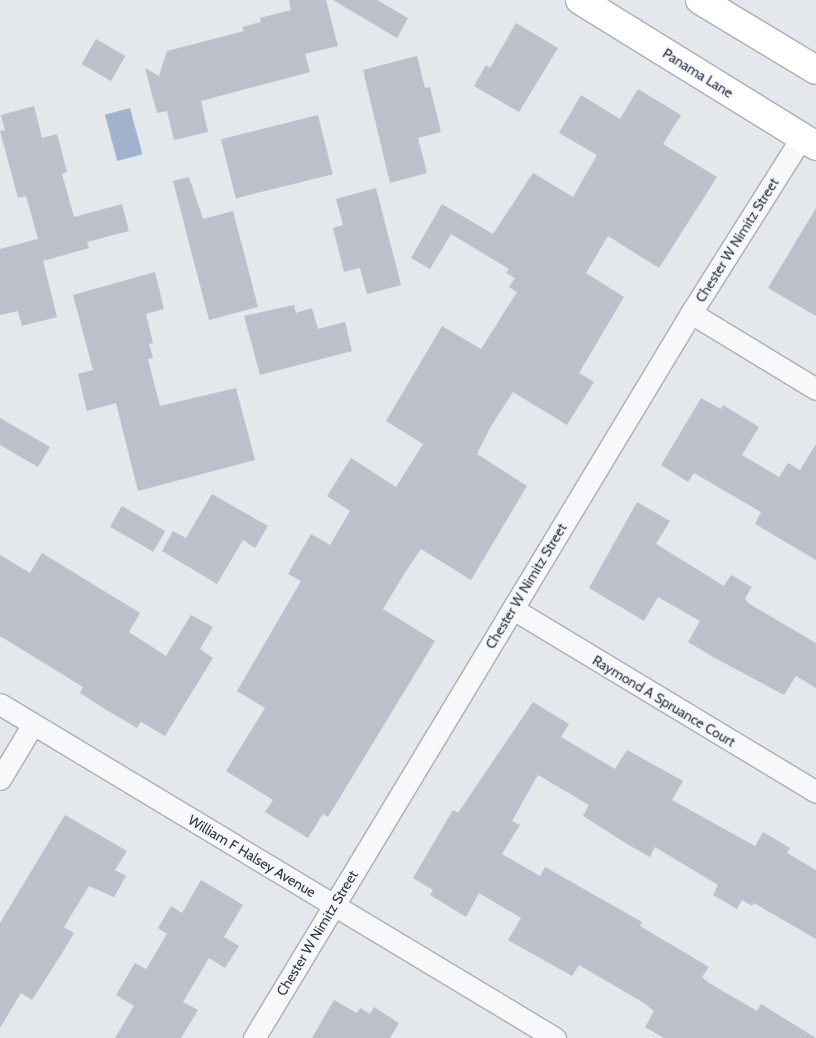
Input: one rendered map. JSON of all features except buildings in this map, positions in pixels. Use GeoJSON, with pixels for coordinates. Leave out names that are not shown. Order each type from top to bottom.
{"type":"FeatureCollection","features":[{"type":"Feature","properties":{"kind":"main road","name":"Panama Lane"},"geometry":{"type":"LineString","coordinates":[[580,0],[811,137]]}},
{"type":"Feature","properties":{"kind":"main road"},"geometry":{"type":"LineString","coordinates":[[700,0],[816,70]]}},
{"type":"Feature","properties":{"kind":"street","name":"Chester W Nimitz Street"},"geometry":{"type":"LineString","coordinates":[[254,1038],[690,313],[811,137]]}},
{"type":"Feature","properties":{"kind":"street"},"geometry":{"type":"LineString","coordinates":[[690,313],[816,389]]}},
{"type":"Feature","properties":{"kind":"street","name":"Raymond A Spruance Court"},"geometry":{"type":"LineString","coordinates":[[512,609],[816,792]]}},
{"type":"Feature","properties":{"kind":"street","name":"William F Halsey Avenue"},"geometry":{"type":"LineString","coordinates":[[0,704],[554,1038]]}},
{"type":"Feature","properties":{"kind":"street"},"geometry":{"type":"LineString","coordinates":[[0,779],[33,724]]}},
{"type":"Feature","properties":{"kind":"water"},"geometry":{"type":"Polygon","coordinates":[[[130,108],[142,154],[117,161],[105,115],[130,108]]]}}]}
